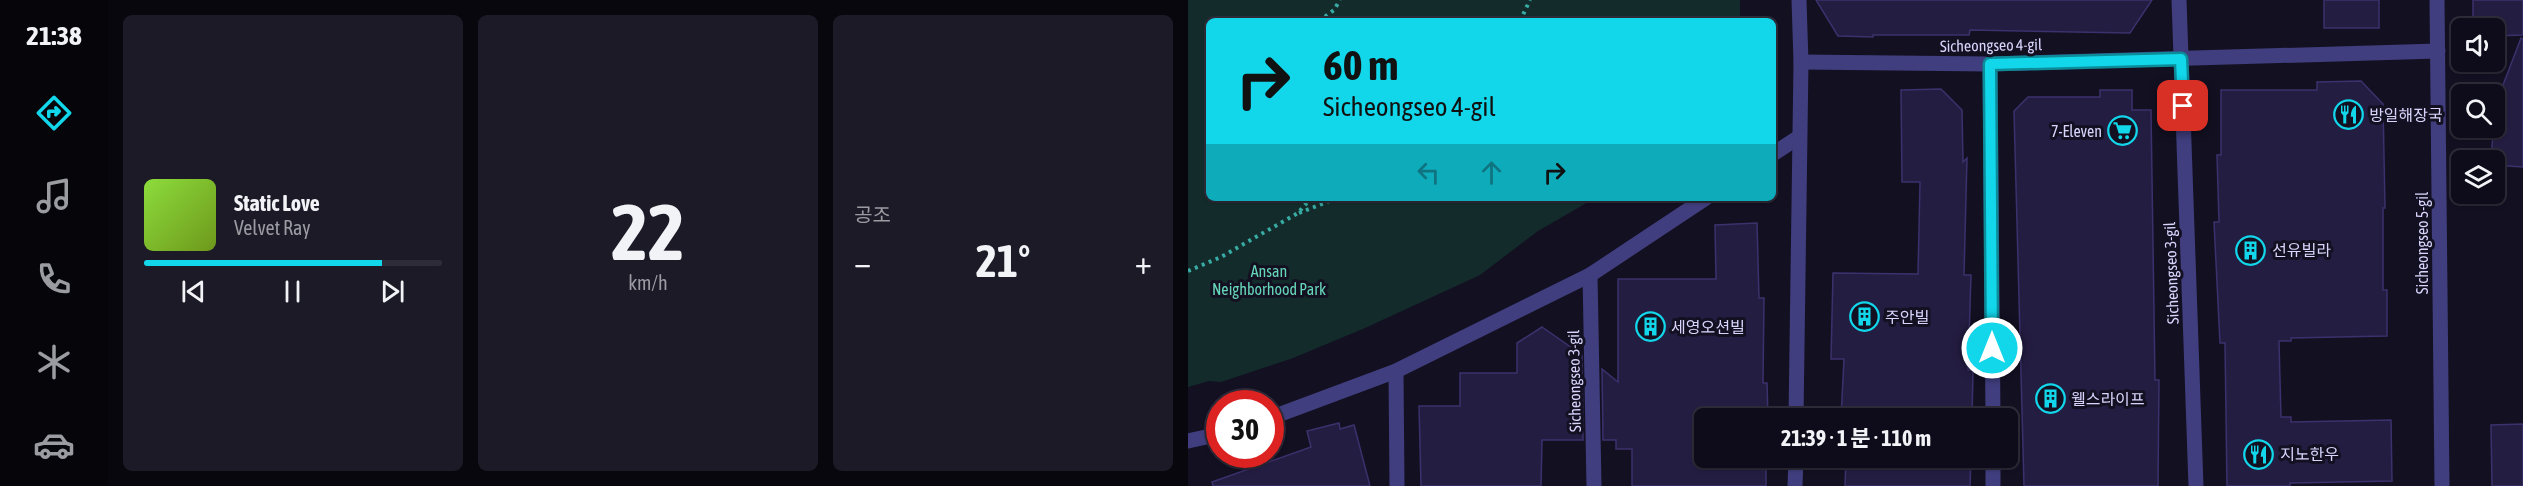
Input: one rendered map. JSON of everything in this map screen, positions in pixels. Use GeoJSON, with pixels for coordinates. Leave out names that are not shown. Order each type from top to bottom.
{"type":"FeatureCollection","features":[{"type":"Feature","properties":{"kind":"street"},"geometry":{"type":"LineString","coordinates":[[1796,408],[1801,62],[1799,0]]}},
{"type":"Feature","properties":{"kind":"street"},"geometry":{"type":"LineString","coordinates":[[2179,0],[2181,59]]}},
{"type":"Feature","properties":{"kind":"street","name":"Sicheongseo 5-gil"},"geometry":{"type":"LineString","coordinates":[[2437,0],[2442,486]]}},
{"type":"Feature","properties":{"kind":"street","name":"Sicheongseo 4-gil"},"geometry":{"type":"LineString","coordinates":[[1801,62],[1990,64],[2438,51]]}},
{"type":"Feature","properties":{"kind":"street","name":"Sicheongseo 3-gil"},"geometry":{"type":"LineString","coordinates":[[2181,59],[2196,486]]}},
{"type":"Feature","properties":{"kind":"street"},"geometry":{"type":"LineString","coordinates":[[1990,64],[1993,408]]}},
{"type":"Feature","properties":{"kind":"street"},"geometry":{"type":"LineString","coordinates":[[1776,152],[1799,137]]}},
{"type":"Feature","properties":{"kind":"street"},"geometry":{"type":"LineString","coordinates":[[1284,413],[1396,371],[1590,275],[1701,201]]}},
{"type":"Feature","properties":{"kind":"street","name":"Sicheongseo 3-gil"},"geometry":{"type":"LineString","coordinates":[[1590,275],[1594,486]]}},
{"type":"Feature","properties":{"kind":"street"},"geometry":{"type":"LineString","coordinates":[[1396,371],[1397,486]]}},
{"type":"Feature","properties":{"kind":"street"},"geometry":{"type":"LineString","coordinates":[[1188,441],[1206,437]]}},
{"type":"Feature","properties":{"kind":"street"},"geometry":{"type":"LineString","coordinates":[[1796,468],[1796,486]]}},
{"type":"Feature","properties":{"kind":"street"},"geometry":{"type":"LineString","coordinates":[[1993,468],[1994,486]]}},
{"type":"Feature","properties":{"kind":"path"},"geometry":{"type":"LineString","coordinates":[[1323,18],[1334,10],[1340,0]]}},
{"type":"Feature","properties":{"kind":"path"},"geometry":{"type":"LineString","coordinates":[[1521,18],[1530,0]]}},
{"type":"Feature","properties":{"kind":"path"},"geometry":{"type":"LineString","coordinates":[[1298,213],[1308,201]]}},
{"type":"Feature","properties":{"kind":"path"},"geometry":{"type":"LineString","coordinates":[[1188,271],[1221,256],[1298,213],[1329,201]]}},
{"type":"Feature","properties":{"kind":"green space","name":"Ansan Neighborhood Park"},"geometry":{"type":"Polygon","coordinates":[[[1188,0],[1740,0],[1740,18],[1206,18],[1206,201],[1590,201],[1538,231],[1480,275],[1293,358],[1221,382],[1209,381],[1188,387],[1188,0]]]}},
{"type":"Feature","properties":{"kind":"building"},"geometry":{"type":"Polygon","coordinates":[[[1816,0],[2152,0],[2130,33],[1970,30],[1969,35],[1873,35],[1873,37],[1838,36],[1816,0]]]}},
{"type":"Feature","properties":{"kind":"building"},"geometry":{"type":"Polygon","coordinates":[[[2324,0],[2379,0],[2379,28],[2324,28],[2324,0]]]}},
{"type":"Feature","properties":{"kind":"building"},"geometry":{"type":"Polygon","coordinates":[[[2473,0],[2523,0],[2523,35],[2505,36],[2505,18],[2473,18],[2473,0]]]}},
{"type":"Feature","properties":{"kind":"building"},"geometry":{"type":"Polygon","coordinates":[[[2521,38],[2523,39],[2523,167],[2505,166],[2505,150],[2492,150],[2493,138],[2505,138],[2503,84],[2521,38]]]}},
{"type":"Feature","properties":{"kind":"building"},"geometry":{"type":"Polygon","coordinates":[[[2361,81],[2383,104],[2385,208],[2383,208],[2383,290],[2387,290],[2387,336],[2291,338],[2291,341],[2279,341],[2281,417],[2291,417],[2291,422],[2391,420],[2392,481],[2290,483],[2290,486],[2227,486],[2225,343],[2220,343],[2214,222],[2219,222],[2217,155],[2221,155],[2221,90],[2317,90],[2317,82],[2361,81]]]}},
{"type":"Feature","properties":{"kind":"building"},"geometry":{"type":"Polygon","coordinates":[[[1941,89],[1962,110],[1963,162],[1967,158],[1964,275],[1971,275],[1968,370],[1973,370],[1972,408],[1842,408],[1844,359],[1831,359],[1833,273],[1918,274],[1920,182],[1902,182],[1901,90],[1941,89]]]}},
{"type":"Feature","properties":{"kind":"building"},"geometry":{"type":"Polygon","coordinates":[[[2100,90],[2132,90],[2132,110],[2151,110],[2155,380],[2159,380],[2158,486],[2024,486],[2014,111],[2028,97],[2100,97],[2100,90]]]}},
{"type":"Feature","properties":{"kind":"building"},"geometry":{"type":"Polygon","coordinates":[[[1757,223],[1759,298],[1764,298],[1763,383],[1767,383],[1768,408],[1694,408],[1694,468],[1766,468],[1766,486],[1632,486],[1632,449],[1616,449],[1616,440],[1603,440],[1602,369],[1618,382],[1618,279],[1716,279],[1715,225],[1757,223]]]}},
{"type":"Feature","properties":{"kind":"building"},"geometry":{"type":"Polygon","coordinates":[[[1542,327],[1582,355],[1583,440],[1542,440],[1541,486],[1421,486],[1419,406],[1460,406],[1460,373],[1517,373],[1517,343],[1542,327]]]}},
{"type":"Feature","properties":{"kind":"building"},"geometry":{"type":"Polygon","coordinates":[[[1339,423],[1340,429],[1354,425],[1370,486],[1213,486],[1212,482],[1252,468],[1284,468],[1284,457],[1311,447],[1307,431],[1339,423]]]}},
{"type":"Feature","properties":{"kind":"building"},"geometry":{"type":"Polygon","coordinates":[[[2523,424],[2523,486],[2492,486],[2491,425],[2523,424]]]}},
{"type":"Feature","properties":{"kind":"building"},"geometry":{"type":"Polygon","coordinates":[[[1846,468],[1971,468],[1970,486],[1845,486],[1846,468]]]}},
{"type":"Feature","properties":{"kind":"place","name":"방일해장국"},"geometry":{"type":"Point","coordinates":[2348,115]}},
{"type":"Feature","properties":{"kind":"place","name":"7-Eleven"},"geometry":{"type":"Point","coordinates":[2123,131]}},
{"type":"Feature","properties":{"kind":"place","name":"선유빌라"},"geometry":{"type":"Point","coordinates":[2251,250]}},
{"type":"Feature","properties":{"kind":"place","name":"주안빌"},"geometry":{"type":"Point","coordinates":[1864,317]}},
{"type":"Feature","properties":{"kind":"place","name":"세영오션빌"},"geometry":{"type":"Point","coordinates":[1650,327]}},
{"type":"Feature","properties":{"kind":"place","name":"웰스라이프"},"geometry":{"type":"Point","coordinates":[2050,399]}},
{"type":"Feature","properties":{"kind":"place","name":"지노한우"},"geometry":{"type":"Point","coordinates":[2259,454]}},
{"type":"Feature","properties":{"kind":"route"},"geometry":{"type":"LineString","coordinates":[[1992,348],[1990,64],[2181,59],[2183,106]]}}]}
